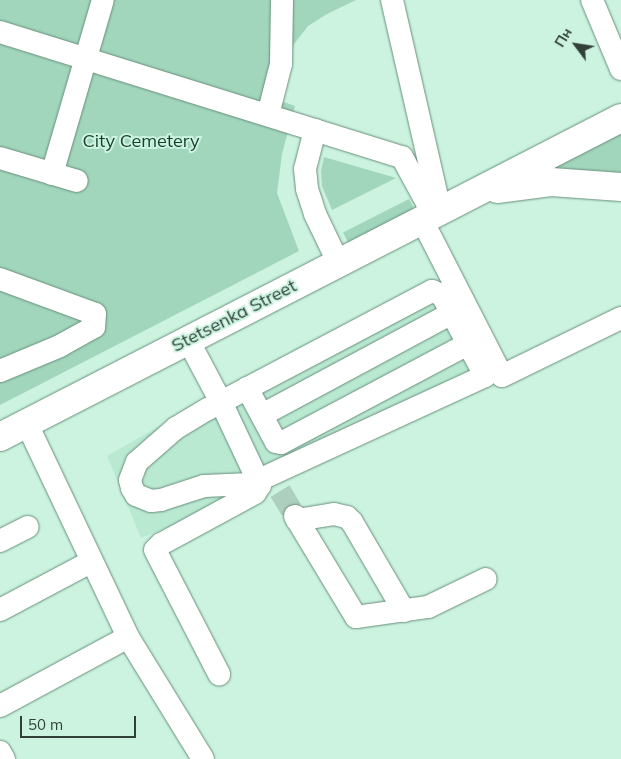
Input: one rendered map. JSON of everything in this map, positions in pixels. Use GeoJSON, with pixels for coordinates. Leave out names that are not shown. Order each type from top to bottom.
{"type":"FeatureCollection","features":[{"type":"Feature","properties":{"kind":"main road","name":"Stetsenka Street"},"geometry":{"type":"LineString","coordinates":[[0,437],[621,118]]}},
{"type":"Feature","properties":{"kind":"main road","name":"Stetsenka Street"},"geometry":{"type":"LineString","coordinates":[[468,195],[551,182],[621,187]]}},
{"type":"Feature","properties":{"kind":"street"},"geometry":{"type":"LineString","coordinates":[[52,174],[103,0]]}},
{"type":"Feature","properties":{"kind":"street"},"geometry":{"type":"LineString","coordinates":[[268,115],[281,64],[282,0]]}},
{"type":"Feature","properties":{"kind":"street"},"geometry":{"type":"LineString","coordinates":[[219,674],[155,550],[161,544],[255,493],[260,485],[270,482],[485,376],[432,215],[392,0]]}},
{"type":"Feature","properties":{"kind":"street"},"geometry":{"type":"LineString","coordinates":[[592,0],[621,69]]}},
{"type":"Feature","properties":{"kind":"street"},"geometry":{"type":"LineString","coordinates":[[0,32],[402,157],[432,215]]}},
{"type":"Feature","properties":{"kind":"street"},"geometry":{"type":"LineString","coordinates":[[315,130],[305,169],[307,188],[315,214],[338,262]]}},
{"type":"Feature","properties":{"kind":"street"},"geometry":{"type":"LineString","coordinates":[[0,158],[78,181]]}},
{"type":"Feature","properties":{"kind":"street"},"geometry":{"type":"LineString","coordinates":[[0,279],[95,314],[94,327],[60,346],[0,371]]}},
{"type":"Feature","properties":{"kind":"street"},"geometry":{"type":"LineString","coordinates":[[270,482],[204,486],[151,502],[136,495],[130,480],[132,471],[151,448],[176,428],[247,388],[432,291],[442,295],[476,348],[502,376],[621,318]]}},
{"type":"Feature","properties":{"kind":"street"},"geometry":{"type":"LineString","coordinates":[[262,415],[452,313]]}},
{"type":"Feature","properties":{"kind":"street"},"geometry":{"type":"LineString","coordinates":[[188,340],[221,402],[270,482]]}},
{"type":"Feature","properties":{"kind":"street"},"geometry":{"type":"LineString","coordinates":[[247,388],[276,442],[281,443],[476,348]]}},
{"type":"Feature","properties":{"kind":"street"},"geometry":{"type":"LineString","coordinates":[[27,424],[128,637],[203,759]]}},
{"type":"Feature","properties":{"kind":"street"},"geometry":{"type":"LineString","coordinates":[[404,611],[352,522],[346,517],[334,514],[296,518],[354,616],[359,618],[404,611],[428,607],[486,579]]}},
{"type":"Feature","properties":{"kind":"street"},"geometry":{"type":"LineString","coordinates":[[0,541],[28,528]]}},
{"type":"Feature","properties":{"kind":"street"},"geometry":{"type":"LineString","coordinates":[[0,610],[92,561]]}},
{"type":"Feature","properties":{"kind":"street"},"geometry":{"type":"LineString","coordinates":[[0,706],[128,637]]}},
{"type":"Feature","properties":{"kind":"street"},"geometry":{"type":"LineString","coordinates":[[0,752],[4,759]]}},
{"type":"Feature","properties":{"kind":"shaded area"},"geometry":{"type":"Polygon","coordinates":[[[437,281],[491,381],[252,492],[141,538],[107,456],[205,400],[437,281]]]}},
{"type":"Feature","properties":{"kind":"green space","name":"City Cemetery"},"geometry":{"type":"Polygon","coordinates":[[[0,0],[356,0],[327,14],[308,26],[294,44],[288,64],[281,101],[295,106],[282,154],[277,193],[299,251],[0,405],[0,0]]]}},
{"type":"Feature","properties":{"kind":"green space"},"geometry":{"type":"Polygon","coordinates":[[[621,127],[621,174],[552,167],[621,127]]]}},
{"type":"Feature","properties":{"kind":"green space"},"geometry":{"type":"Polygon","coordinates":[[[324,157],[396,178],[332,210],[322,186],[321,171],[324,157]]]}},
{"type":"Feature","properties":{"kind":"green space"},"geometry":{"type":"Polygon","coordinates":[[[409,199],[414,209],[348,242],[343,233],[409,199]]]}},
{"type":"Feature","properties":{"kind":"tunnel"},"geometry":{"type":"LineString","coordinates":[[280,491],[295,516]]}}]}
